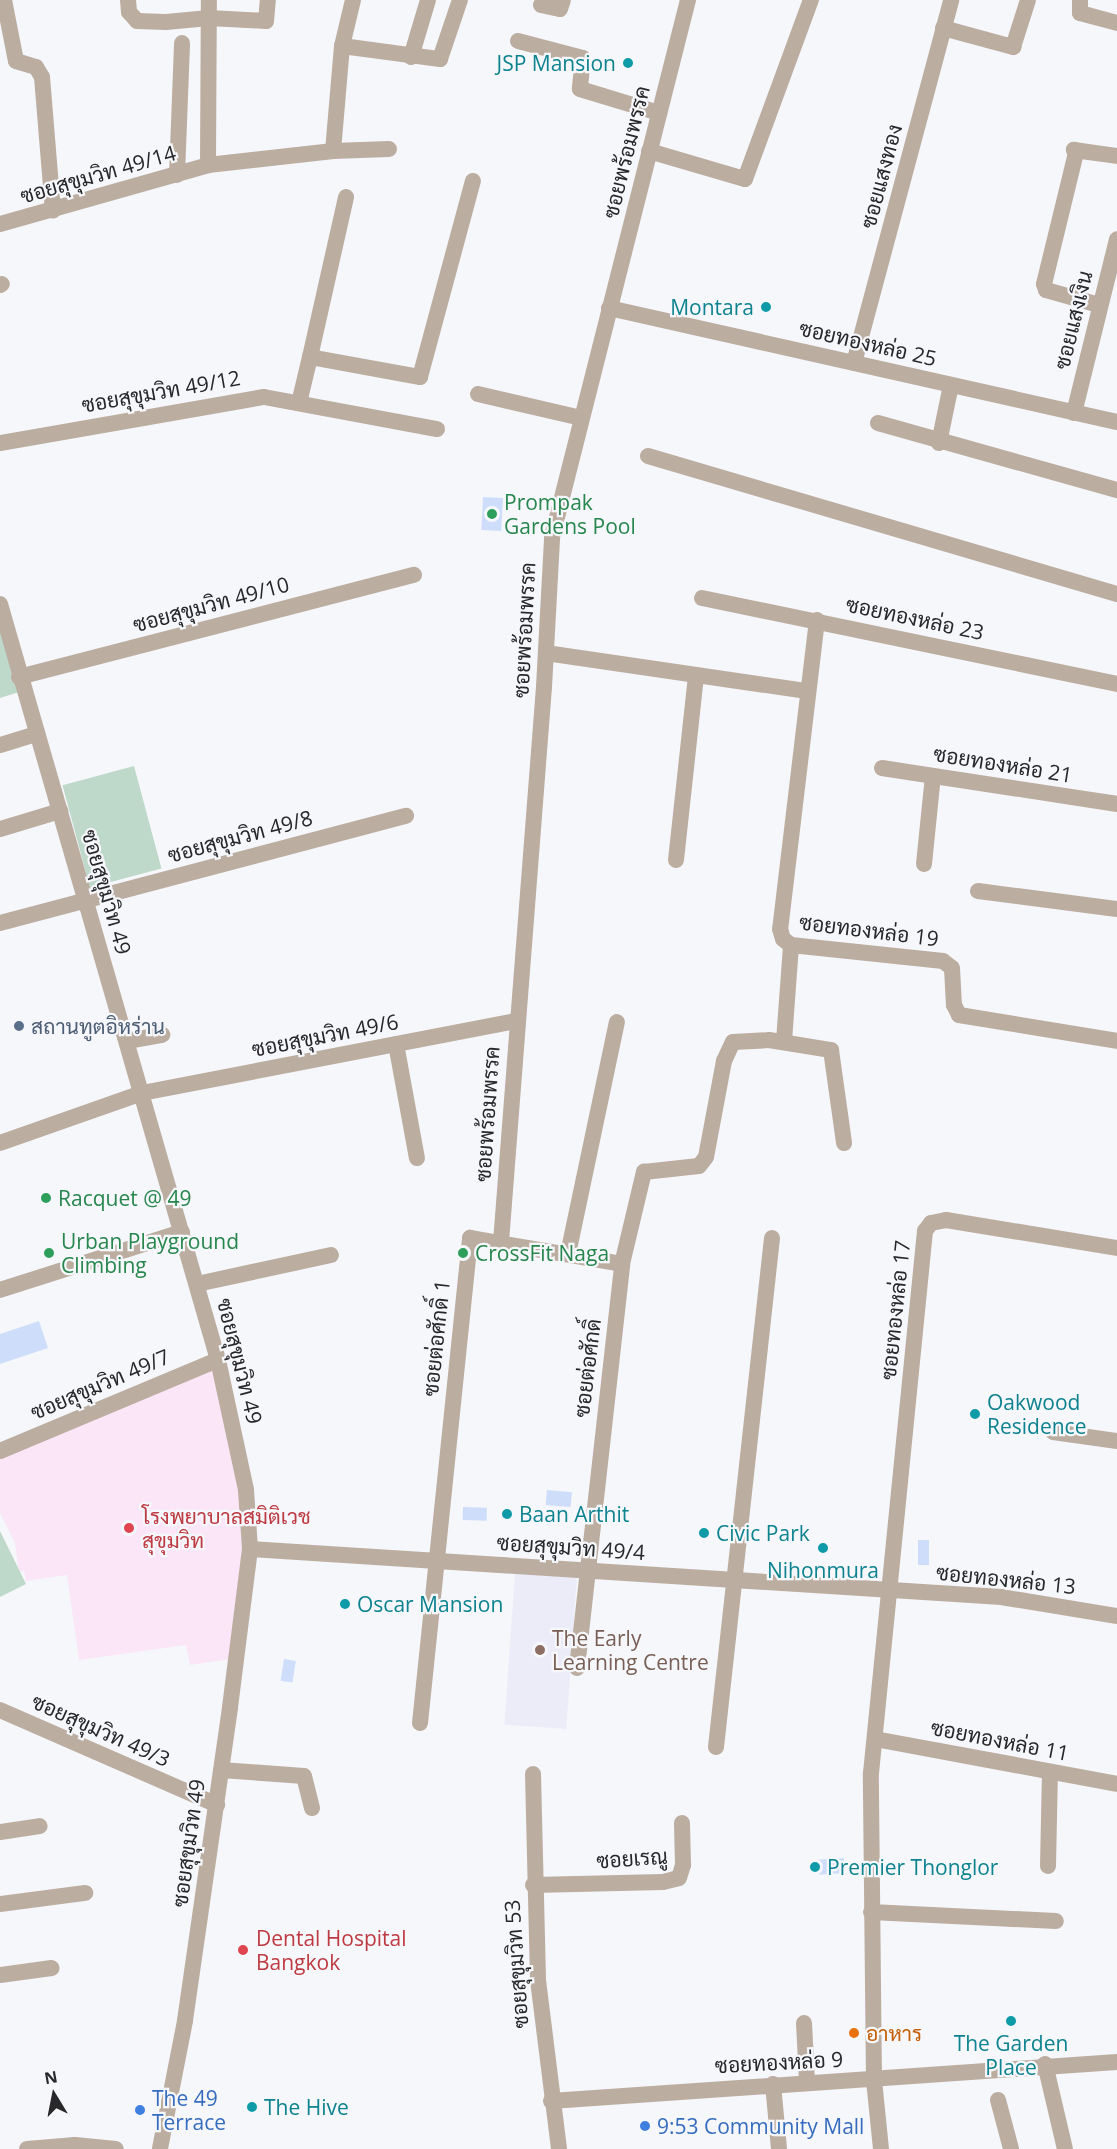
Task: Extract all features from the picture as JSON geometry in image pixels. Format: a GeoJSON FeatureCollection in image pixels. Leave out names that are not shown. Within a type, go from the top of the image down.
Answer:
{"type":"FeatureCollection","features":[{"type":"Feature","properties":{"kind":"street"},"geometry":{"type":"LineString","coordinates":[[4,0],[16,61],[36,67],[42,77],[53,211]]}},
{"type":"Feature","properties":{"kind":"street"},"geometry":{"type":"LineString","coordinates":[[128,0],[129,12],[137,21],[209,18],[266,21],[268,0]]}},
{"type":"Feature","properties":{"kind":"street"},"geometry":{"type":"LineString","coordinates":[[208,165],[209,0]]}},
{"type":"Feature","properties":{"kind":"street"},"geometry":{"type":"LineString","coordinates":[[333,151],[342,46],[352,0]]}},
{"type":"Feature","properties":{"kind":"street"},"geometry":{"type":"LineString","coordinates":[[411,57],[428,0]]}},
{"type":"Feature","properties":{"kind":"street"},"geometry":{"type":"LineString","coordinates":[[342,46],[440,60],[460,0]]}},
{"type":"Feature","properties":{"kind":"street"},"geometry":{"type":"LineString","coordinates":[[541,5],[560,9],[563,0]]}},
{"type":"Feature","properties":{"kind":"street","name":"ซอยพร้อมพรรค"},"geometry":{"type":"LineString","coordinates":[[501,1242],[516,1021],[546,653],[552,537],[688,0]]}},
{"type":"Feature","properties":{"kind":"street"},"geometry":{"type":"LineString","coordinates":[[649,151],[745,180],[811,0]]}},
{"type":"Feature","properties":{"kind":"street","name":"ซอยแสงทอง"},"geometry":{"type":"LineString","coordinates":[[854,363],[951,0]]}},
{"type":"Feature","properties":{"kind":"street"},"geometry":{"type":"LineString","coordinates":[[943,28],[1013,47],[1028,0]]}},
{"type":"Feature","properties":{"kind":"street"},"geometry":{"type":"LineString","coordinates":[[1080,0],[1080,13],[1117,23]]}},
{"type":"Feature","properties":{"kind":"street"},"geometry":{"type":"LineString","coordinates":[[518,42],[583,58],[580,89],[659,113]]}},
{"type":"Feature","properties":{"kind":"street"},"geometry":{"type":"LineString","coordinates":[[177,175],[182,43]]}},
{"type":"Feature","properties":{"kind":"street","name":"ซอยสุขุมวิท 49/14"},"geometry":{"type":"LineString","coordinates":[[0,224],[53,211],[208,165],[333,151],[389,149]]}},
{"type":"Feature","properties":{"kind":"street"},"geometry":{"type":"LineString","coordinates":[[1099,305],[1046,290],[1044,284],[1076,153],[1074,150],[1117,156]]}},
{"type":"Feature","properties":{"kind":"street"},"geometry":{"type":"LineString","coordinates":[[310,357],[420,377],[473,181]]}},
{"type":"Feature","properties":{"kind":"street"},"geometry":{"type":"LineString","coordinates":[[299,403],[346,197]]}},
{"type":"Feature","properties":{"kind":"street","name":"ซอยแสงเงิน"},"geometry":{"type":"LineString","coordinates":[[1074,413],[1117,238]]}},
{"type":"Feature","properties":{"kind":"street","name":"ซอยทองหล่อ 25"},"geometry":{"type":"LineString","coordinates":[[609,308],[1117,422]]}},
{"type":"Feature","properties":{"kind":"street"},"geometry":{"type":"LineString","coordinates":[[939,443],[951,385]]}},
{"type":"Feature","properties":{"kind":"street"},"geometry":{"type":"LineString","coordinates":[[478,394],[581,418]]}},
{"type":"Feature","properties":{"kind":"street","name":"ซอยสุขุมวิท 49/12"},"geometry":{"type":"LineString","coordinates":[[0,443],[229,400],[264,397],[437,429]]}},
{"type":"Feature","properties":{"kind":"street"},"geometry":{"type":"LineString","coordinates":[[878,423],[939,443],[1117,490]]}},
{"type":"Feature","properties":{"kind":"street"},"geometry":{"type":"LineString","coordinates":[[648,456],[1117,594]]}},
{"type":"Feature","properties":{"kind":"street","name":"ซอยสุขุมวิท 49/10"},"geometry":{"type":"LineString","coordinates":[[20,677],[414,575]]}},
{"type":"Feature","properties":{"kind":"street","name":"ซอยทองหล่อ 23"},"geometry":{"type":"LineString","coordinates":[[702,598],[1117,684]]}},
{"type":"Feature","properties":{"kind":"street","name":"ซอยสุขุมวิท 49"},"geometry":{"type":"LineString","coordinates":[[0,604],[218,1360],[246,1490],[250,1549],[217,1805],[183,2032],[160,2149]]}},
{"type":"Feature","properties":{"kind":"street","name":"ซอยทองหล่อ 19"},"geometry":{"type":"LineString","coordinates":[[816,620],[780,930],[783,939],[790,945],[943,961],[952,968],[954,1005],[959,1015],[1117,1041]]}},
{"type":"Feature","properties":{"kind":"street"},"geometry":{"type":"LineString","coordinates":[[546,653],[807,691]]}},
{"type":"Feature","properties":{"kind":"street"},"geometry":{"type":"LineString","coordinates":[[676,860],[696,675]]}},
{"type":"Feature","properties":{"kind":"street"},"geometry":{"type":"LineString","coordinates":[[0,745],[37,735]]}},
{"type":"Feature","properties":{"kind":"street","name":"ซอยทองหล่อ 21"},"geometry":{"type":"LineString","coordinates":[[882,768],[1117,804]]}},
{"type":"Feature","properties":{"kind":"street"},"geometry":{"type":"LineString","coordinates":[[924,864],[933,776]]}},
{"type":"Feature","properties":{"kind":"street"},"geometry":{"type":"LineString","coordinates":[[0,829],[60,811]]}},
{"type":"Feature","properties":{"kind":"street","name":"ซอยสุขุมวิท 49/8"},"geometry":{"type":"LineString","coordinates":[[0,923],[406,816]]}},
{"type":"Feature","properties":{"kind":"street"},"geometry":{"type":"LineString","coordinates":[[978,891],[1117,909]]}},
{"type":"Feature","properties":{"kind":"street"},"geometry":{"type":"LineString","coordinates":[[790,945],[784,1041],[831,1050],[844,1143]]}},
{"type":"Feature","properties":{"kind":"street","name":"ซอยสุขุมวิท 49/6"},"geometry":{"type":"LineString","coordinates":[[0,1143],[142,1093],[516,1021]]}},
{"type":"Feature","properties":{"kind":"street"},"geometry":{"type":"LineString","coordinates":[[568,1254],[617,1022]]}},
{"type":"Feature","properties":{"kind":"street"},"geometry":{"type":"LineString","coordinates":[[127,1041],[162,1035]]}},
{"type":"Feature","properties":{"kind":"street","name":"ซอยต่อศักดิ์"},"geometry":{"type":"LineString","coordinates":[[577,1668],[621,1264],[644,1172],[699,1166],[706,1157],[724,1061],[733,1042],[784,1041]]}},
{"type":"Feature","properties":{"kind":"street"},"geometry":{"type":"LineString","coordinates":[[396,1044],[417,1158]]}},
{"type":"Feature","properties":{"kind":"street","name":"ซอยทองหล่อ 17"},"geometry":{"type":"LineString","coordinates":[[889,1590],[928,1226],[946,1220],[1117,1248]]}},
{"type":"Feature","properties":{"kind":"street"},"geometry":{"type":"LineString","coordinates":[[0,1290],[182,1232]]}},
{"type":"Feature","properties":{"kind":"street","name":"ซอยต่อศักดิ์ 1"},"geometry":{"type":"LineString","coordinates":[[436,1561],[469,1240],[472,1236],[621,1264]]}},
{"type":"Feature","properties":{"kind":"street"},"geometry":{"type":"LineString","coordinates":[[716,1747],[772,1238]]}},
{"type":"Feature","properties":{"kind":"street"},"geometry":{"type":"LineString","coordinates":[[196,1284],[331,1255]]}},
{"type":"Feature","properties":{"kind":"street","name":"ซอยสุขุมวิท 49/7"},"geometry":{"type":"LineString","coordinates":[[0,1451],[218,1360]]}},
{"type":"Feature","properties":{"kind":"street"},"geometry":{"type":"LineString","coordinates":[[1053,1432],[1117,1441]]}},
{"type":"Feature","properties":{"kind":"street","name":"ซอยสุขุมวิท 49/4"},"geometry":{"type":"LineString","coordinates":[[250,1549],[889,1590]]}},
{"type":"Feature","properties":{"kind":"street"},"geometry":{"type":"LineString","coordinates":[[420,1723],[436,1561]]}},
{"type":"Feature","properties":{"kind":"street"},"geometry":{"type":"LineString","coordinates":[[881,2149],[874,2080],[871,1773],[889,1590]]}},
{"type":"Feature","properties":{"kind":"street","name":"ซอยทองหล่อ 13"},"geometry":{"type":"LineString","coordinates":[[889,1590],[1012,1599],[1117,1616]]}},
{"type":"Feature","properties":{"kind":"street","name":"ซอยสุขุมวิท 49/3"},"geometry":{"type":"LineString","coordinates":[[0,1710],[217,1805]]}},
{"type":"Feature","properties":{"kind":"street","name":"ซอยทองหล่อ 11"},"geometry":{"type":"LineString","coordinates":[[875,1739],[1117,1784]]}},
{"type":"Feature","properties":{"kind":"street"},"geometry":{"type":"LineString","coordinates":[[221,1770],[304,1776],[312,1808]]}},
{"type":"Feature","properties":{"kind":"street"},"geometry":{"type":"LineString","coordinates":[[1048,1866],[1050,1772]]}},
{"type":"Feature","properties":{"kind":"street","name":"ซอยสุขุมวิท 53"},"geometry":{"type":"LineString","coordinates":[[533,1774],[533,1885],[538,1980],[551,2101],[559,2149]]}},
{"type":"Feature","properties":{"kind":"street","name":"ซอยเรณู"},"geometry":{"type":"LineString","coordinates":[[533,1885],[663,1882],[679,1878],[683,1865],[682,1823]]}},
{"type":"Feature","properties":{"kind":"street"},"geometry":{"type":"LineString","coordinates":[[0,1832],[40,1826]]}},
{"type":"Feature","properties":{"kind":"street"},"geometry":{"type":"LineString","coordinates":[[0,1905],[85,1893]]}},
{"type":"Feature","properties":{"kind":"street"},"geometry":{"type":"LineString","coordinates":[[871,1912],[1056,1921]]}},
{"type":"Feature","properties":{"kind":"street"},"geometry":{"type":"LineString","coordinates":[[0,1975],[52,1968]]}},
{"type":"Feature","properties":{"kind":"street"},"geometry":{"type":"LineString","coordinates":[[804,2023],[807,2082]]}},
{"type":"Feature","properties":{"kind":"street","name":"ซอยทองหล่อ 9"},"geometry":{"type":"LineString","coordinates":[[551,2101],[773,2084],[874,2080],[1046,2064],[1117,2061]]}},
{"type":"Feature","properties":{"kind":"street"},"geometry":{"type":"LineString","coordinates":[[1046,2064],[1065,2149]]}},
{"type":"Feature","properties":{"kind":"street"},"geometry":{"type":"LineString","coordinates":[[773,2084],[779,2149]]}},
{"type":"Feature","properties":{"kind":"street"},"geometry":{"type":"LineString","coordinates":[[999,2100],[1011,2149]]}},
{"type":"Feature","properties":{"kind":"street"},"geometry":{"type":"LineString","coordinates":[[27,2149],[75,2145],[116,2149]]}},
{"type":"Feature","properties":{"kind":"shaded area","name":"โรงพยาบาลสมิติเวช สุขุมวิท"},"geometry":{"type":"Polygon","coordinates":[[[219,1366],[246,1487],[237,1658],[190,1665],[186,1645],[79,1660],[67,1575],[26,1581],[24,1571],[19,1572],[15,1543],[0,1513],[0,1455],[219,1366]]]}},
{"type":"Feature","properties":{"kind":"shaded area","name":"The Early Learning Centre"},"geometry":{"type":"Polygon","coordinates":[[[515,1573],[577,1577],[566,1729],[504,1725],[515,1573]]]}},
{"type":"Feature","properties":{"kind":"green space"},"geometry":{"type":"Polygon","coordinates":[[[0,625],[19,692],[0,698],[0,625]]]}},
{"type":"Feature","properties":{"kind":"green space"},"geometry":{"type":"Polygon","coordinates":[[[134,766],[161,868],[90,888],[63,785],[134,766]]]}},
{"type":"Feature","properties":{"kind":"green space"},"geometry":{"type":"Polygon","coordinates":[[[0,1531],[26,1584],[0,1597],[0,1531]]]}},
{"type":"Feature","properties":{"kind":"water","name":"Prompak Gardens Pool"},"geometry":{"type":"Polygon","coordinates":[[[483,497],[503,498],[501,531],[481,530],[483,497]]]}},
{"type":"Feature","properties":{"kind":"water"},"geometry":{"type":"Polygon","coordinates":[[[39,1321],[48,1348],[0,1364],[0,1334],[39,1321]]]}},
{"type":"Feature","properties":{"kind":"water"},"geometry":{"type":"Polygon","coordinates":[[[547,1490],[572,1492],[571,1507],[546,1505],[547,1490]]]}},
{"type":"Feature","properties":{"kind":"water"},"geometry":{"type":"Polygon","coordinates":[[[463,1507],[487,1508],[487,1521],[463,1520],[463,1507]]]}},
{"type":"Feature","properties":{"kind":"water"},"geometry":{"type":"Polygon","coordinates":[[[918,1540],[929,1540],[929,1565],[918,1565],[918,1540]]]}},
{"type":"Feature","properties":{"kind":"water"},"geometry":{"type":"Polygon","coordinates":[[[284,1659],[296,1661],[292,1683],[281,1681],[284,1659]]]}},
{"type":"Feature","properties":{"kind":"water"},"geometry":{"type":"Polygon","coordinates":[[[844,1858],[845,1873],[819,1875],[818,1860],[844,1858]]]}},
{"type":"Feature","properties":{"kind":"place","name":"JSP Mansion"},"geometry":{"type":"Point","coordinates":[628,63]}},
{"type":"Feature","properties":{"kind":"place","name":"Montara"},"geometry":{"type":"Point","coordinates":[766,307]}},
{"type":"Feature","properties":{"kind":"place","name":"Prompak Gardens Pool"},"geometry":{"type":"Point","coordinates":[492,514]}},
{"type":"Feature","properties":{"kind":"place","name":"สถานทูตอิหร่าน"},"geometry":{"type":"Point","coordinates":[19,1026]}},
{"type":"Feature","properties":{"kind":"place","name":"Racquet @ 49"},"geometry":{"type":"Point","coordinates":[46,1198]}},
{"type":"Feature","properties":{"kind":"place","name":"Urban Playground Climbing"},"geometry":{"type":"Point","coordinates":[49,1253]}},
{"type":"Feature","properties":{"kind":"place","name":"CrossFit Naga"},"geometry":{"type":"Point","coordinates":[463,1253]}},
{"type":"Feature","properties":{"kind":"place","name":"Oakwood Residence"},"geometry":{"type":"Point","coordinates":[975,1414]}},
{"type":"Feature","properties":{"kind":"place","name":"Baan Arthit"},"geometry":{"type":"Point","coordinates":[507,1514]}},
{"type":"Feature","properties":{"kind":"place","name":"โรงพยาบาลสมิติเวช สุขุมวิท"},"geometry":{"type":"Point","coordinates":[129,1528]}},
{"type":"Feature","properties":{"kind":"place","name":"Civic Park"},"geometry":{"type":"Point","coordinates":[704,1533]}},
{"type":"Feature","properties":{"kind":"place","name":"Nihonmura"},"geometry":{"type":"Point","coordinates":[823,1548]}},
{"type":"Feature","properties":{"kind":"place","name":"Oscar Mansion"},"geometry":{"type":"Point","coordinates":[345,1604]}},
{"type":"Feature","properties":{"kind":"place","name":"The Early Learning Centre"},"geometry":{"type":"Point","coordinates":[540,1650]}},
{"type":"Feature","properties":{"kind":"place","name":"Premier Thonglor"},"geometry":{"type":"Point","coordinates":[815,1867]}},
{"type":"Feature","properties":{"kind":"place","name":"Dental Hospital Bangkok"},"geometry":{"type":"Point","coordinates":[243,1950]}},
{"type":"Feature","properties":{"kind":"place","name":"The Garden Place"},"geometry":{"type":"Point","coordinates":[1011,2021]}},
{"type":"Feature","properties":{"kind":"place","name":"อาหาร"},"geometry":{"type":"Point","coordinates":[854,2033]}},
{"type":"Feature","properties":{"kind":"place","name":"The Hive"},"geometry":{"type":"Point","coordinates":[252,2107]}},
{"type":"Feature","properties":{"kind":"place","name":"The 49 Terrace"},"geometry":{"type":"Point","coordinates":[140,2110]}},
{"type":"Feature","properties":{"kind":"place","name":"9:53 Community Mall"},"geometry":{"type":"Point","coordinates":[645,2126]}}]}
